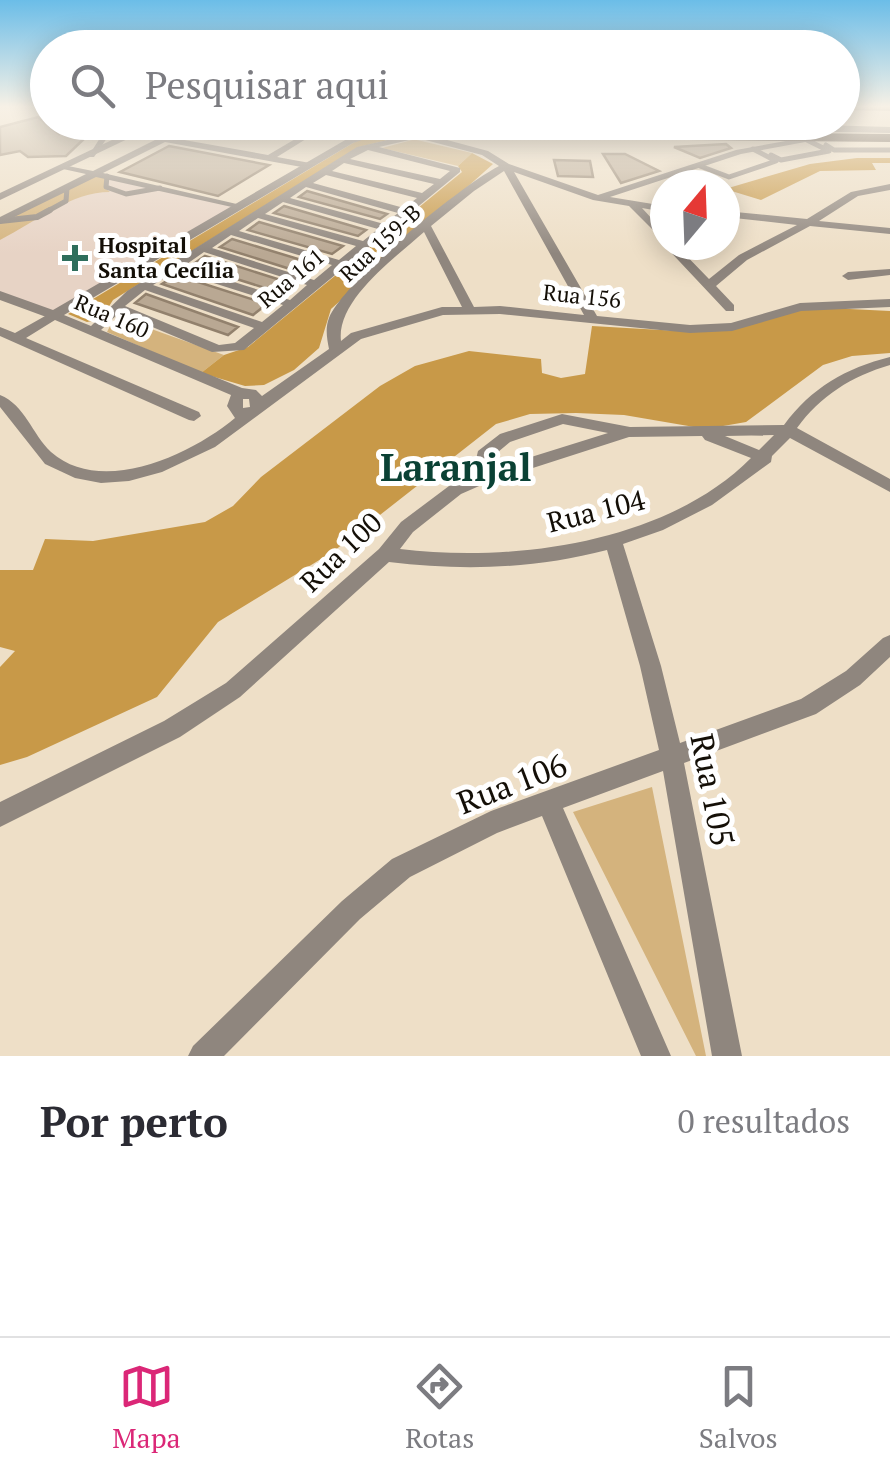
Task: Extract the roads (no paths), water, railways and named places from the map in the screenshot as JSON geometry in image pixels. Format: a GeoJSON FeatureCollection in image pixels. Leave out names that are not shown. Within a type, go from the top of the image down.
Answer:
{"type":"FeatureCollection","features":[{"type":"Feature","properties":{"kind":"street"},"geometry":{"type":"LineString","coordinates":[[0,197],[89,156]]}},
{"type":"Feature","properties":{"kind":"street"},"geometry":{"type":"LineString","coordinates":[[0,221],[131,156]]}},
{"type":"Feature","properties":{"kind":"street"},"geometry":{"type":"LineString","coordinates":[[260,156],[307,166]]}},
{"type":"Feature","properties":{"kind":"street"},"geometry":{"type":"LineString","coordinates":[[16,338],[324,156]]}},
{"type":"Feature","properties":{"kind":"street"},"geometry":{"type":"LineString","coordinates":[[97,329],[116,307],[144,286],[350,156]]}},
{"type":"Feature","properties":{"kind":"street","name":"Rua 161"},"geometry":{"type":"LineString","coordinates":[[116,307],[223,350],[239,347],[457,168],[407,156]]}},
{"type":"Feature","properties":{"kind":"street"},"geometry":{"type":"LineString","coordinates":[[489,156],[597,198],[650,208]]}},
{"type":"Feature","properties":{"kind":"street"},"geometry":{"type":"LineString","coordinates":[[597,198],[730,156]]}},
{"type":"Feature","properties":{"kind":"street"},"geometry":{"type":"LineString","coordinates":[[343,160],[444,182]]}},
{"type":"Feature","properties":{"kind":"street"},"geometry":{"type":"LineString","coordinates":[[506,166],[594,320]]}},
{"type":"Feature","properties":{"kind":"street","name":"Rua 159-B"},"geometry":{"type":"LineString","coordinates":[[336,350],[332,332],[342,306],[476,182],[506,166]]}},
{"type":"Feature","properties":{"kind":"street"},"geometry":{"type":"LineString","coordinates":[[68,167],[237,207]]}},
{"type":"Feature","properties":{"kind":"street"},"geometry":{"type":"LineString","coordinates":[[324,172],[426,196]]}},
{"type":"Feature","properties":{"kind":"street"},"geometry":{"type":"LineString","coordinates":[[516,187],[540,178]]}},
{"type":"Feature","properties":{"kind":"street"},"geometry":{"type":"LineString","coordinates":[[306,184],[407,212]]}},
{"type":"Feature","properties":{"kind":"street"},"geometry":{"type":"LineString","coordinates":[[709,286],[736,258],[811,222],[850,193],[890,187]]}},
{"type":"Feature","properties":{"kind":"street"},"geometry":{"type":"LineString","coordinates":[[282,199],[386,228]]}},
{"type":"Feature","properties":{"kind":"street"},"geometry":{"type":"LineString","coordinates":[[634,206],[650,224]]}},
{"type":"Feature","properties":{"kind":"street"},"geometry":{"type":"LineString","coordinates":[[259,214],[364,246]]}},
{"type":"Feature","properties":{"kind":"street"},"geometry":{"type":"LineString","coordinates":[[740,215],[890,230]]}},
{"type":"Feature","properties":{"kind":"street"},"geometry":{"type":"LineString","coordinates":[[427,227],[469,310]]}},
{"type":"Feature","properties":{"kind":"street"},"geometry":{"type":"LineString","coordinates":[[232,232],[340,264]]}},
{"type":"Feature","properties":{"kind":"street"},"geometry":{"type":"LineString","coordinates":[[205,249],[315,284]]}},
{"type":"Feature","properties":{"kind":"street"},"geometry":{"type":"LineString","coordinates":[[684,260],[730,308]]}},
{"type":"Feature","properties":{"kind":"street"},"geometry":{"type":"LineString","coordinates":[[176,267],[291,304]]}},
{"type":"Feature","properties":{"kind":"street"},"geometry":{"type":"LineString","coordinates":[[848,276],[890,272]]}},
{"type":"Feature","properties":{"kind":"street"},"geometry":{"type":"LineString","coordinates":[[144,286],[263,327]]}},
{"type":"Feature","properties":{"kind":"street","name":"Rua 160"},"geometry":{"type":"LineString","coordinates":[[0,295],[97,329],[246,403]]}},
{"type":"Feature","properties":{"kind":"street","name":"Rua 156"},"geometry":{"type":"LineString","coordinates":[[0,400],[50,459],[78,471],[111,475],[147,470],[208,446],[228,435],[246,403],[286,388],[356,336],[418,316],[469,310],[690,329],[732,326],[800,307],[890,303]]}},
{"type":"Feature","properties":{"kind":"street"},"geometry":{"type":"LineString","coordinates":[[97,329],[131,316]]}},
{"type":"Feature","properties":{"kind":"street","name":"Rua 159-B"},"geometry":{"type":"LineString","coordinates":[[335,319],[356,336]]}},
{"type":"Feature","properties":{"kind":"street"},"geometry":{"type":"LineString","coordinates":[[0,332],[194,416]]}},
{"type":"Feature","properties":{"kind":"street"},"geometry":{"type":"LineString","coordinates":[[890,361],[869,366],[815,396],[788,430],[890,486]]}},
{"type":"Feature","properties":{"kind":"street","name":"Rua 100"},"geometry":{"type":"LineString","coordinates":[[0,814],[172,729],[233,690],[385,554],[407,527],[436,504],[480,479],[484,455],[505,438],[534,426],[582,420],[630,432],[788,430]]}},
{"type":"Feature","properties":{"kind":"street","name":"Rua 104"},"geometry":{"type":"LineString","coordinates":[[385,554],[454,563],[528,556],[614,540],[703,504],[765,458],[788,430]]}},
{"type":"Feature","properties":{"kind":"street"},"geometry":{"type":"LineString","coordinates":[[480,479],[630,432]]}},
{"type":"Feature","properties":{"kind":"street"},"geometry":{"type":"LineString","coordinates":[[704,434],[765,458]]}},
{"type":"Feature","properties":{"kind":"street","name":"Rua 105"},"geometry":{"type":"LineString","coordinates":[[614,540],[633,596],[671,760],[727,1056]]}},
{"type":"Feature","properties":{"kind":"street","name":"Rua 106"},"geometry":{"type":"LineString","coordinates":[[203,1056],[351,910],[401,868],[491,823],[808,707],[853,678],[890,644]]}},
{"type":"Feature","properties":{"kind":"street"},"geometry":{"type":"LineString","coordinates":[[549,803],[656,1056]]}},
{"type":"Feature","properties":{"kind":"lane"},"geometry":{"type":"LineString","coordinates":[[700,166],[729,177],[776,160],[768,156]]}},
{"type":"Feature","properties":{"kind":"lane"},"geometry":{"type":"LineString","coordinates":[[772,156],[781,160],[799,156]]}},
{"type":"Feature","properties":{"kind":"place","name":"Hospital Santa Cecília"},"geometry":{"type":"Point","coordinates":[75,258]}},
{"type":"Feature","properties":{"kind":"district","name":"Laranjal"},"geometry":{"type":"Point","coordinates":[456,468]}}]}
